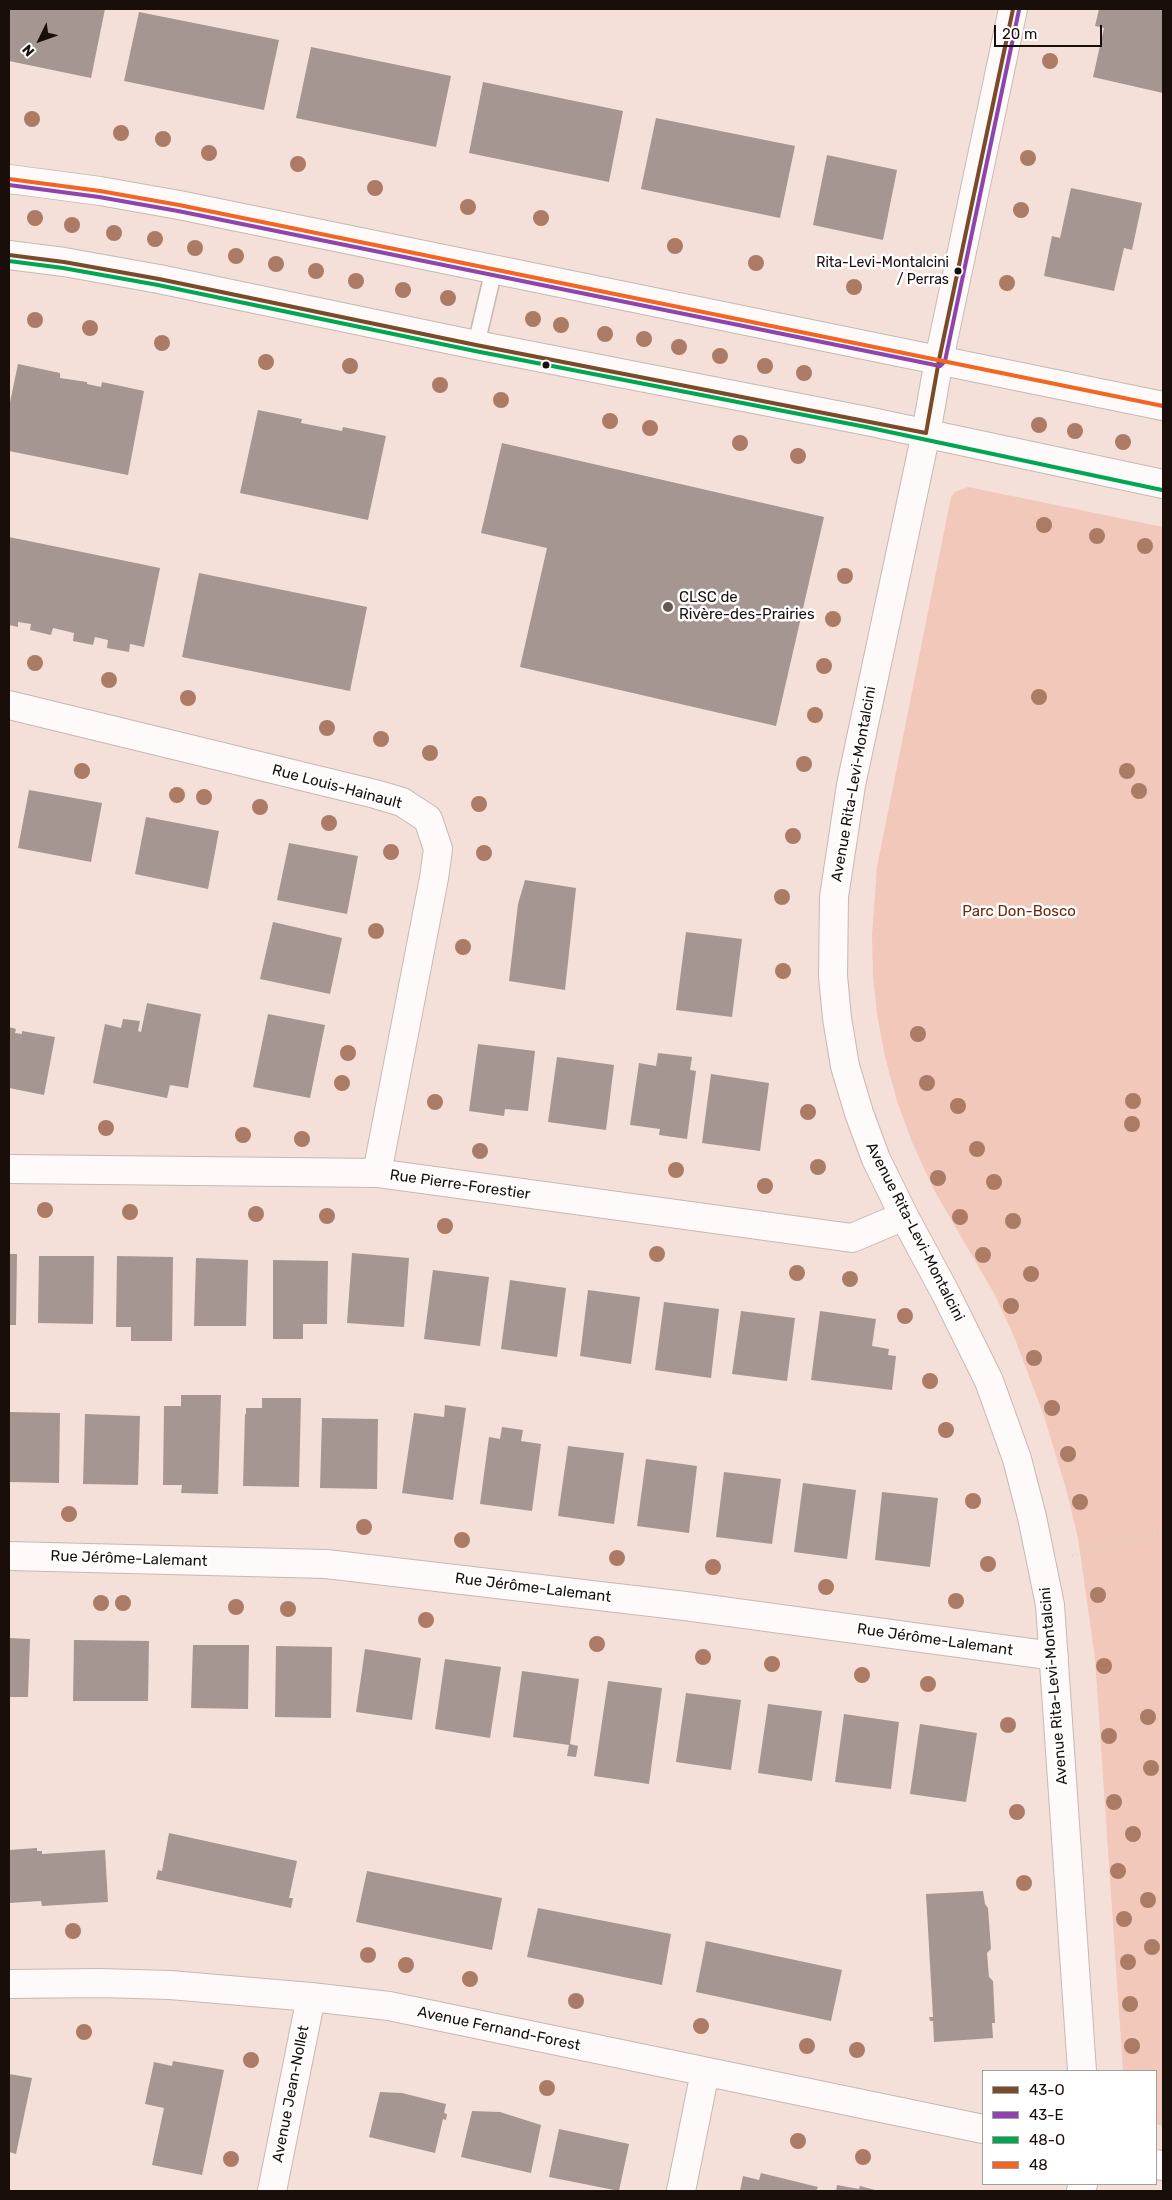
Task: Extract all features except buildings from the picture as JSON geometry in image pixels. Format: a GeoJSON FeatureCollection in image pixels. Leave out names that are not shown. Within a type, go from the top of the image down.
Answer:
{"type":"FeatureCollection","features":[{"type":"Feature","properties":{"kind":"street","name":"Avenue Rita-Levi-Montalcini"},"geometry":{"type":"LineString","coordinates":[[1013,9],[939,360],[926,433],[850,785],[835,888],[832,936],[836,1010],[845,1066],[858,1113],[876,1159],[989,1381],[1018,1459],[1042,1563],[1050,1605],[1082,2070]]}},
{"type":"Feature","properties":{"kind":"street"},"geometry":{"type":"LineString","coordinates":[[9,179],[100,191],[179,205],[1163,406]]}},
{"type":"Feature","properties":{"kind":"street"},"geometry":{"type":"LineString","coordinates":[[9,255],[64,262],[160,279],[476,345],[926,433],[1163,484]]}},
{"type":"Feature","properties":{"kind":"street","name":"Rue Louis-Hainault"},"geometry":{"type":"LineString","coordinates":[[9,705],[375,794],[402,802],[428,819],[438,849],[434,878],[377,1173]]}},
{"type":"Feature","properties":{"kind":"street","name":"Rue Pierre-Forestier"},"geometry":{"type":"LineString","coordinates":[[9,1169],[377,1173],[852,1238],[904,1216]]}},
{"type":"Feature","properties":{"kind":"street","name":"Rue Jérôme-Lalemant"},"geometry":{"type":"LineString","coordinates":[[9,1556],[326,1564],[685,1606],[1054,1656]]}},
{"type":"Feature","properties":{"kind":"street","name":"Avenue Fernand-Forest"},"geometry":{"type":"LineString","coordinates":[[9,1984],[100,1983],[170,1985],[311,1997],[389,2006],[982,2129]]}},
{"type":"Feature","properties":{"kind":"street","name":"Avenue Jean-Nollet"},"geometry":{"type":"LineString","coordinates":[[272,2191],[311,1997]]}},
{"type":"Feature","properties":{"kind":"street"},"geometry":{"type":"LineString","coordinates":[[681,2191],[706,2072]]}},
{"type":"Feature","properties":{"kind":"lane"},"geometry":{"type":"LineString","coordinates":[[476,345],[494,270]]}},
{"type":"Feature","properties":{"kind":"path"},"geometry":{"type":"LineString","coordinates":[[1042,1563],[1163,1532]]}},
{"type":"Feature","properties":{"kind":"green space","name":"Parc Don-Bosco"},"geometry":{"type":"Polygon","coordinates":[[[968,487],[1163,527],[1163,2126],[1157,2124],[1157,2070],[1123,2070],[1095,1658],[1078,1538],[1066,1489],[1044,1416],[1015,1339],[995,1295],[934,1190],[912,1142],[897,1101],[885,1057],[877,1014],[873,976],[872,935],[877,867],[951,497],[955,492],[968,487]]]}},
{"type":"Feature","properties":{"kind":"transit line","name":"43-O"},"geometry":{"type":"LineString","coordinates":[[9,255],[64,262],[159,279],[476,345],[926,433],[939,360],[1013,9]]}},
{"type":"Feature","properties":{"kind":"transit line","name":"43-E"},"geometry":{"type":"LineString","coordinates":[[9,185],[99,197],[178,211],[940,366],[945,361],[1019,10]]}},
{"type":"Feature","properties":{"kind":"transit line","name":"48"},"geometry":{"type":"LineString","coordinates":[[9,179],[100,191],[179,205],[1163,406]]}},
{"type":"Feature","properties":{"kind":"transit line","name":"48-O"},"geometry":{"type":"LineString","coordinates":[[9,261],[63,268],[158,285],[475,351],[866,427],[1162,490]]}},
{"type":"Feature","properties":{"kind":"place","name":"Rita-Levi-Montalcini / Perras"},"geometry":{"type":"Point","coordinates":[958,271]}},
{"type":"Feature","properties":{"kind":"place","name":"CLSC de Rivère-des-Prairies"},"geometry":{"type":"Point","coordinates":[668,607]}}]}
